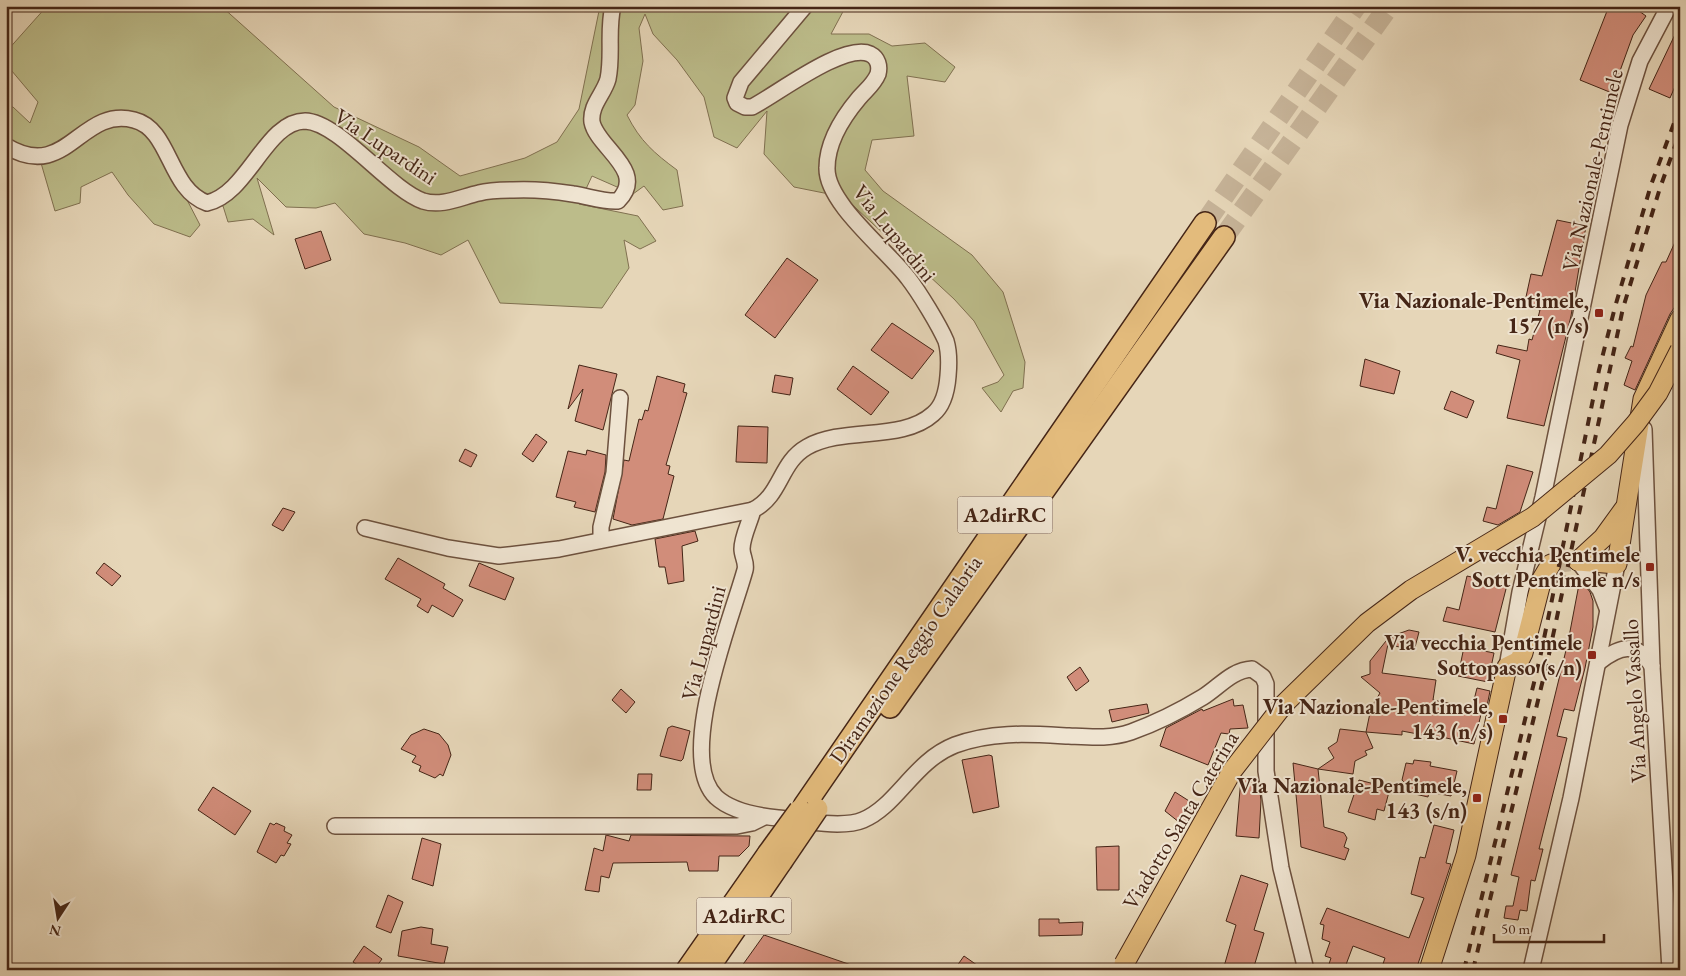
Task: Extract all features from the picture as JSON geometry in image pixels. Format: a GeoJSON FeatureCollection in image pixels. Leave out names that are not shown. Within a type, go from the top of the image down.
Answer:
{"type":"FeatureCollection","features":[{"type":"Feature","properties":{"kind":"highway","name":"Diramazione Reggio Calabria"},"geometry":{"type":"LineString","coordinates":[[707,970],[775,858],[1205,224]]}},
{"type":"Feature","properties":{"kind":"highway","name":"Diramazione Reggio Calabria"},"geometry":{"type":"LineString","coordinates":[[810,808],[1224,237]]}},
{"type":"Feature","properties":{"kind":"highway","name":"Diramazione Reggio Calabria"},"geometry":{"type":"LineString","coordinates":[[687,970],[706,940],[775,858]]}},
{"type":"Feature","properties":{"kind":"highway"},"geometry":{"type":"LineString","coordinates":[[680,970],[706,940]]}},
{"type":"Feature","properties":{"kind":"main road"},"geometry":{"type":"LineString","coordinates":[[1578,561],[1618,555],[1643,399],[1680,319]]}},
{"type":"Feature","properties":{"kind":"main road","name":"Viadotto Santa Caterina"},"geometry":{"type":"LineString","coordinates":[[1123,967],[1232,770],[1284,704],[1367,623],[1412,590],[1533,517],[1608,454],[1636,424],[1658,393],[1680,350]]}},
{"type":"Feature","properties":{"kind":"main road"},"geometry":{"type":"LineString","coordinates":[[1578,561],[1593,548],[1627,504]]}},
{"type":"Feature","properties":{"kind":"main road"},"geometry":{"type":"LineString","coordinates":[[1429,970],[1466,855],[1507,667],[1519,661],[1523,653],[1542,578],[1551,564]]}},
{"type":"Feature","properties":{"kind":"street","name":"Via Lupardini"},"geometry":{"type":"LineString","coordinates":[[6,146],[24,155],[43,156],[62,148],[107,120],[119,118],[135,120],[152,130],[182,184],[190,194],[207,203],[215,201],[231,191],[273,139],[286,128],[295,122],[306,121],[330,130],[403,188],[422,200],[443,202],[481,192],[515,190],[574,194],[598,200],[618,201],[623,195],[627,176],[623,167],[596,131],[592,122],[592,111],[607,82],[610,67],[613,6]]}},
{"type":"Feature","properties":{"kind":"street","name":"Via Lupardini"},"geometry":{"type":"LineString","coordinates":[[805,6],[741,82],[735,98],[737,103],[745,107],[752,107],[795,78],[830,62],[862,53],[870,54],[876,59],[879,65],[875,78],[848,111],[838,129],[826,168],[829,182],[852,218],[909,278],[934,321],[946,342],[949,365],[947,388],[942,402],[934,414],[919,423],[900,429],[858,433],[833,438],[807,447],[786,468],[765,504],[753,510],[742,548],[746,567],[709,693],[702,734],[705,776],[716,797],[731,806],[764,817],[833,823],[861,821],[883,806],[925,762],[954,745],[996,735],[1115,736],[1162,719],[1203,697],[1237,672],[1252,669],[1263,677],[1266,684],[1266,771],[1281,868],[1306,970]]}},
{"type":"Feature","properties":{"kind":"street","name":"Via Nazionale-Pentimele"},"geometry":{"type":"LineString","coordinates":[[1507,667],[1524,576],[1620,125],[1640,61],[1669,6]]}},
{"type":"Feature","properties":{"kind":"street"},"geometry":{"type":"LineString","coordinates":[[602,539],[601,527],[614,473],[620,398]]}},
{"type":"Feature","properties":{"kind":"street","name":"Via Angelo Vassallo"},"geometry":{"type":"LineString","coordinates":[[1643,399],[1652,666],[1670,970]]}},
{"type":"Feature","properties":{"kind":"street"},"geometry":{"type":"LineString","coordinates":[[365,528],[448,548],[499,556],[559,549],[753,510]]}},
{"type":"Feature","properties":{"kind":"street"},"geometry":{"type":"LineString","coordinates":[[1531,970],[1571,798],[1599,662],[1618,555],[1593,548]]}},
{"type":"Feature","properties":{"kind":"street"},"geometry":{"type":"LineString","coordinates":[[1578,561],[1600,590],[1608,609]]}},
{"type":"Feature","properties":{"kind":"street"},"geometry":{"type":"LineString","coordinates":[[1599,662],[1613,651],[1624,648],[1638,650],[1652,666]]}},
{"type":"Feature","properties":{"kind":"street"},"geometry":{"type":"LineString","coordinates":[[335,826],[737,826],[752,823],[764,817]]}},
{"type":"Feature","properties":{"kind":"green space"},"geometry":{"type":"Polygon","coordinates":[[[47,6],[221,6],[334,107],[419,147],[460,176],[525,158],[557,142],[579,109],[600,6],[846,6],[831,34],[869,34],[892,46],[925,43],[955,67],[945,82],[907,76],[914,136],[872,140],[865,170],[883,191],[972,255],[1003,292],[1025,362],[1023,388],[1013,391],[1001,412],[982,388],[998,382],[1004,375],[974,321],[954,299],[844,197],[794,187],[764,154],[767,111],[737,148],[714,137],[704,97],[677,60],[653,34],[645,14],[639,28],[643,61],[635,105],[627,115],[648,146],[677,170],[683,206],[663,210],[644,186],[633,194],[592,176],[579,204],[638,216],[656,241],[640,249],[624,240],[629,268],[602,308],[500,303],[468,240],[441,255],[405,243],[364,234],[335,203],[316,208],[286,207],[257,178],[274,235],[253,219],[228,222],[223,206],[185,196],[200,225],[190,237],[154,224],[128,195],[112,172],[81,187],[80,203],[55,211],[41,163],[6,154],[6,106],[13,107],[30,123],[38,102],[6,64],[6,52],[47,6]]]}},
{"type":"Feature","properties":{"kind":"building"},"geometry":{"type":"Polygon","coordinates":[[[1609,6],[1632,6],[1646,16],[1633,35],[1612,93],[1580,80],[1609,6]]]}},
{"type":"Feature","properties":{"kind":"building"},"geometry":{"type":"Polygon","coordinates":[[[1680,24],[1680,75],[1670,98],[1649,89],[1680,24]]]}},
{"type":"Feature","properties":{"kind":"building"},"geometry":{"type":"Polygon","coordinates":[[[1557,220],[1586,226],[1571,316],[1544,426],[1507,418],[1520,360],[1496,353],[1498,345],[1527,351],[1529,339],[1532,340],[1540,310],[1524,306],[1531,274],[1542,276],[1557,220]]]}},
{"type":"Feature","properties":{"kind":"building"},"geometry":{"type":"Polygon","coordinates":[[[321,231],[331,260],[305,269],[295,239],[321,231]]]}},
{"type":"Feature","properties":{"kind":"building"},"geometry":{"type":"Polygon","coordinates":[[[1680,231],[1680,299],[1670,314],[1635,390],[1624,385],[1632,361],[1625,358],[1631,346],[1633,347],[1646,295],[1662,262],[1666,262],[1680,231]]]}},
{"type":"Feature","properties":{"kind":"building"},"geometry":{"type":"Polygon","coordinates":[[[787,258],[818,280],[775,338],[745,315],[787,258]]]}},
{"type":"Feature","properties":{"kind":"building"},"geometry":{"type":"Polygon","coordinates":[[[892,323],[934,351],[912,379],[871,350],[892,323]]]}},
{"type":"Feature","properties":{"kind":"building"},"geometry":{"type":"Polygon","coordinates":[[[1365,359],[1400,371],[1394,394],[1360,386],[1365,359]]]}},
{"type":"Feature","properties":{"kind":"building"},"geometry":{"type":"Polygon","coordinates":[[[579,365],[617,374],[603,430],[575,421],[583,389],[568,409],[579,365]]]}},
{"type":"Feature","properties":{"kind":"building"},"geometry":{"type":"Polygon","coordinates":[[[853,366],[889,392],[871,415],[837,389],[853,366]]]}},
{"type":"Feature","properties":{"kind":"building"},"geometry":{"type":"Polygon","coordinates":[[[775,375],[793,378],[790,395],[772,392],[775,375]]]}},
{"type":"Feature","properties":{"kind":"building"},"geometry":{"type":"Polygon","coordinates":[[[657,376],[685,384],[683,392],[687,393],[666,465],[670,466],[668,474],[674,476],[663,519],[632,525],[613,519],[624,460],[629,461],[639,419],[642,420],[645,410],[648,411],[657,376]]]}},
{"type":"Feature","properties":{"kind":"building"},"geometry":{"type":"Polygon","coordinates":[[[1451,391],[1474,401],[1467,418],[1444,409],[1451,391]]]}},
{"type":"Feature","properties":{"kind":"building"},"geometry":{"type":"Polygon","coordinates":[[[738,426],[768,427],[767,463],[736,462],[738,426]]]}},
{"type":"Feature","properties":{"kind":"building"},"geometry":{"type":"Polygon","coordinates":[[[536,434],[547,442],[533,462],[522,454],[536,434]]]}},
{"type":"Feature","properties":{"kind":"building"},"geometry":{"type":"Polygon","coordinates":[[[465,449],[477,455],[471,467],[459,461],[465,449]]]}},
{"type":"Feature","properties":{"kind":"building"},"geometry":{"type":"Polygon","coordinates":[[[587,450],[606,455],[605,472],[595,512],[574,507],[576,502],[556,497],[568,451],[586,455],[587,450]]]}},
{"type":"Feature","properties":{"kind":"building"},"geometry":{"type":"Polygon","coordinates":[[[1507,465],[1533,472],[1520,512],[1498,525],[1483,521],[1487,507],[1496,509],[1507,465]]]}},
{"type":"Feature","properties":{"kind":"building"},"geometry":{"type":"Polygon","coordinates":[[[283,508],[295,512],[283,531],[272,525],[283,508]]]}},
{"type":"Feature","properties":{"kind":"building"},"geometry":{"type":"Polygon","coordinates":[[[695,531],[698,541],[682,546],[684,581],[668,584],[665,567],[659,567],[655,539],[695,531]]]}},
{"type":"Feature","properties":{"kind":"building"},"geometry":{"type":"Polygon","coordinates":[[[398,558],[445,584],[443,588],[463,600],[453,617],[432,605],[428,613],[417,606],[421,599],[385,579],[398,558]]]}},
{"type":"Feature","properties":{"kind":"building"},"geometry":{"type":"Polygon","coordinates":[[[104,563],[121,576],[112,586],[96,573],[104,563]]]}},
{"type":"Feature","properties":{"kind":"building"},"geometry":{"type":"Polygon","coordinates":[[[479,563],[514,578],[505,600],[469,586],[479,563]]]}},
{"type":"Feature","properties":{"kind":"building"},"geometry":{"type":"Polygon","coordinates":[[[1467,576],[1507,585],[1495,632],[1443,621],[1447,607],[1459,610],[1467,576]]]}},
{"type":"Feature","properties":{"kind":"building"},"geometry":{"type":"Polygon","coordinates":[[[1580,579],[1590,592],[1593,601],[1593,627],[1585,668],[1574,711],[1564,709],[1557,736],[1567,738],[1539,849],[1543,849],[1535,881],[1531,880],[1527,911],[1520,910],[1518,920],[1504,918],[1506,906],[1513,906],[1519,877],[1511,875],[1568,642],[1580,579]]]}},
{"type":"Feature","properties":{"kind":"building"},"geometry":{"type":"Polygon","coordinates":[[[1409,630],[1419,632],[1414,651],[1388,644],[1382,673],[1436,680],[1433,700],[1472,708],[1477,688],[1490,691],[1486,711],[1482,710],[1474,744],[1423,733],[1423,735],[1402,731],[1402,735],[1366,732],[1371,708],[1380,693],[1361,677],[1370,674],[1370,661],[1390,636],[1389,641],[1395,635],[1409,630]]]}},
{"type":"Feature","properties":{"kind":"building"},"geometry":{"type":"Polygon","coordinates":[[[1464,647],[1494,653],[1488,682],[1458,676],[1464,647]]]}},
{"type":"Feature","properties":{"kind":"building"},"geometry":{"type":"Polygon","coordinates":[[[1080,667],[1089,681],[1076,691],[1067,677],[1080,667]]]}},
{"type":"Feature","properties":{"kind":"building"},"geometry":{"type":"Polygon","coordinates":[[[621,689],[635,702],[626,713],[612,700],[621,689]]]}},
{"type":"Feature","properties":{"kind":"building"},"geometry":{"type":"Polygon","coordinates":[[[1233,699],[1234,706],[1243,705],[1248,728],[1230,729],[1229,734],[1221,733],[1208,765],[1160,746],[1166,728],[1202,709],[1203,711],[1233,699]]]}},
{"type":"Feature","properties":{"kind":"building"},"geometry":{"type":"Polygon","coordinates":[[[1147,704],[1149,713],[1112,722],[1109,710],[1147,704]]]}},
{"type":"Feature","properties":{"kind":"building"},"geometry":{"type":"Polygon","coordinates":[[[672,726],[690,731],[681,761],[660,756],[668,728],[672,726]]]}},
{"type":"Feature","properties":{"kind":"building"},"geometry":{"type":"Polygon","coordinates":[[[424,729],[439,734],[448,745],[451,755],[443,776],[440,774],[435,778],[419,771],[421,766],[412,762],[416,756],[401,749],[411,735],[424,729]]]}},
{"type":"Feature","properties":{"kind":"building"},"geometry":{"type":"Polygon","coordinates":[[[1340,729],[1366,732],[1373,748],[1365,751],[1367,755],[1355,761],[1353,774],[1318,769],[1334,758],[1328,748],[1337,742],[1340,729]]]}},
{"type":"Feature","properties":{"kind":"building"},"geometry":{"type":"Polygon","coordinates":[[[992,756],[999,807],[973,813],[962,760],[992,756]]]}},
{"type":"Feature","properties":{"kind":"building"},"geometry":{"type":"Polygon","coordinates":[[[1414,760],[1431,762],[1430,766],[1457,771],[1451,796],[1429,792],[1428,797],[1415,794],[1402,780],[1406,763],[1413,764],[1414,760]]]}},
{"type":"Feature","properties":{"kind":"building"},"geometry":{"type":"Polygon","coordinates":[[[1293,763],[1318,769],[1324,827],[1344,833],[1347,838],[1344,847],[1349,849],[1345,860],[1301,847],[1293,763]]]}},
{"type":"Feature","properties":{"kind":"building"},"geometry":{"type":"Polygon","coordinates":[[[638,774],[652,774],[651,790],[637,790],[638,774]]]}},
{"type":"Feature","properties":{"kind":"building"},"geometry":{"type":"Polygon","coordinates":[[[1241,778],[1258,779],[1261,800],[1259,838],[1236,836],[1241,778]]]}},
{"type":"Feature","properties":{"kind":"building"},"geometry":{"type":"Polygon","coordinates":[[[1359,780],[1390,788],[1384,811],[1377,809],[1375,820],[1348,812],[1359,780]]]}},
{"type":"Feature","properties":{"kind":"building"},"geometry":{"type":"Polygon","coordinates":[[[213,787],[251,811],[235,835],[198,810],[213,787]]]}},
{"type":"Feature","properties":{"kind":"building"},"geometry":{"type":"Polygon","coordinates":[[[1175,792],[1197,806],[1184,826],[1165,811],[1175,792]]]}},
{"type":"Feature","properties":{"kind":"building"},"geometry":{"type":"Polygon","coordinates":[[[270,823],[274,825],[276,823],[285,827],[284,831],[292,835],[287,843],[291,844],[284,856],[281,855],[276,863],[257,852],[270,823]]]}},
{"type":"Feature","properties":{"kind":"building"},"geometry":{"type":"Polygon","coordinates":[[[1434,825],[1454,830],[1446,863],[1451,864],[1416,970],[1389,970],[1382,967],[1385,958],[1353,946],[1344,970],[1328,967],[1331,958],[1325,956],[1330,942],[1322,939],[1324,925],[1320,924],[1327,908],[1409,938],[1424,898],[1411,894],[1420,857],[1425,858],[1434,825]]]}},
{"type":"Feature","properties":{"kind":"building"},"geometry":{"type":"Polygon","coordinates":[[[606,835],[629,841],[631,835],[750,836],[749,846],[739,856],[719,856],[718,871],[689,871],[687,862],[613,863],[609,878],[601,876],[599,892],[585,890],[594,848],[603,851],[606,835]]]}},
{"type":"Feature","properties":{"kind":"building"},"geometry":{"type":"Polygon","coordinates":[[[422,838],[441,844],[433,886],[412,879],[422,838]]]}},
{"type":"Feature","properties":{"kind":"building"},"geometry":{"type":"Polygon","coordinates":[[[1119,846],[1119,890],[1097,890],[1096,847],[1119,846]]]}},
{"type":"Feature","properties":{"kind":"building"},"geometry":{"type":"Polygon","coordinates":[[[1241,875],[1268,884],[1254,930],[1264,933],[1253,970],[1223,970],[1236,925],[1226,921],[1241,875]]]}},
{"type":"Feature","properties":{"kind":"building"},"geometry":{"type":"Polygon","coordinates":[[[388,895],[403,902],[391,933],[376,927],[388,895]]]}},
{"type":"Feature","properties":{"kind":"building"},"geometry":{"type":"Polygon","coordinates":[[[1039,919],[1059,919],[1059,923],[1083,922],[1082,935],[1039,936],[1039,919]]]}},
{"type":"Feature","properties":{"kind":"building"},"geometry":{"type":"Polygon","coordinates":[[[421,927],[433,929],[431,944],[448,947],[444,964],[398,956],[402,931],[421,927]]]}},
{"type":"Feature","properties":{"kind":"building"},"geometry":{"type":"Polygon","coordinates":[[[764,935],[860,968],[860,970],[786,970],[774,965],[771,970],[739,970],[764,935]]]}},
{"type":"Feature","properties":{"kind":"building"},"geometry":{"type":"Polygon","coordinates":[[[364,946],[382,959],[374,970],[365,970],[353,962],[364,946]]]}},
{"type":"Feature","properties":{"kind":"building"},"geometry":{"type":"Polygon","coordinates":[[[964,956],[984,970],[954,970],[964,956]]]}},
{"type":"Feature","properties":{"kind":"tunnel"},"geometry":{"type":"LineString","coordinates":[[1205,223],[1356,6]]}},
{"type":"Feature","properties":{"kind":"tunnel"},"geometry":{"type":"LineString","coordinates":[[1224,237],[1389,6]]}},
{"type":"Feature","properties":{"kind":"tunnel"},"geometry":{"type":"LineString","coordinates":[[1551,564],[1578,561]]}},
{"type":"Feature","properties":{"kind":"railway"},"geometry":{"type":"LineString","coordinates":[[1464,970],[1540,658],[1599,370],[1615,307],[1651,185],[1680,107]]}},
{"type":"Feature","properties":{"kind":"railway"},"geometry":{"type":"LineString","coordinates":[[1473,970],[1548,659],[1623,308],[1660,188],[1680,132]]}},
{"type":"Feature","properties":{"kind":"place","name":"Via Nazionale-Pentimele, 157 (n/s)"},"geometry":{"type":"Point","coordinates":[1599,313]}},
{"type":"Feature","properties":{"kind":"place","name":"V. vecchia Pentimele Sott Pentimele n/s"},"geometry":{"type":"Point","coordinates":[1650,567]}},
{"type":"Feature","properties":{"kind":"place","name":"Via vecchia Pentimele Sottopasso (s/n)"},"geometry":{"type":"Point","coordinates":[1592,655]}},
{"type":"Feature","properties":{"kind":"place","name":"Via Nazionale-Pentimele, 143 (n/s)"},"geometry":{"type":"Point","coordinates":[1503,719]}},
{"type":"Feature","properties":{"kind":"place","name":"Via Nazionale-Pentimele, 143 (s/n)"},"geometry":{"type":"Point","coordinates":[1477,798]}}]}
